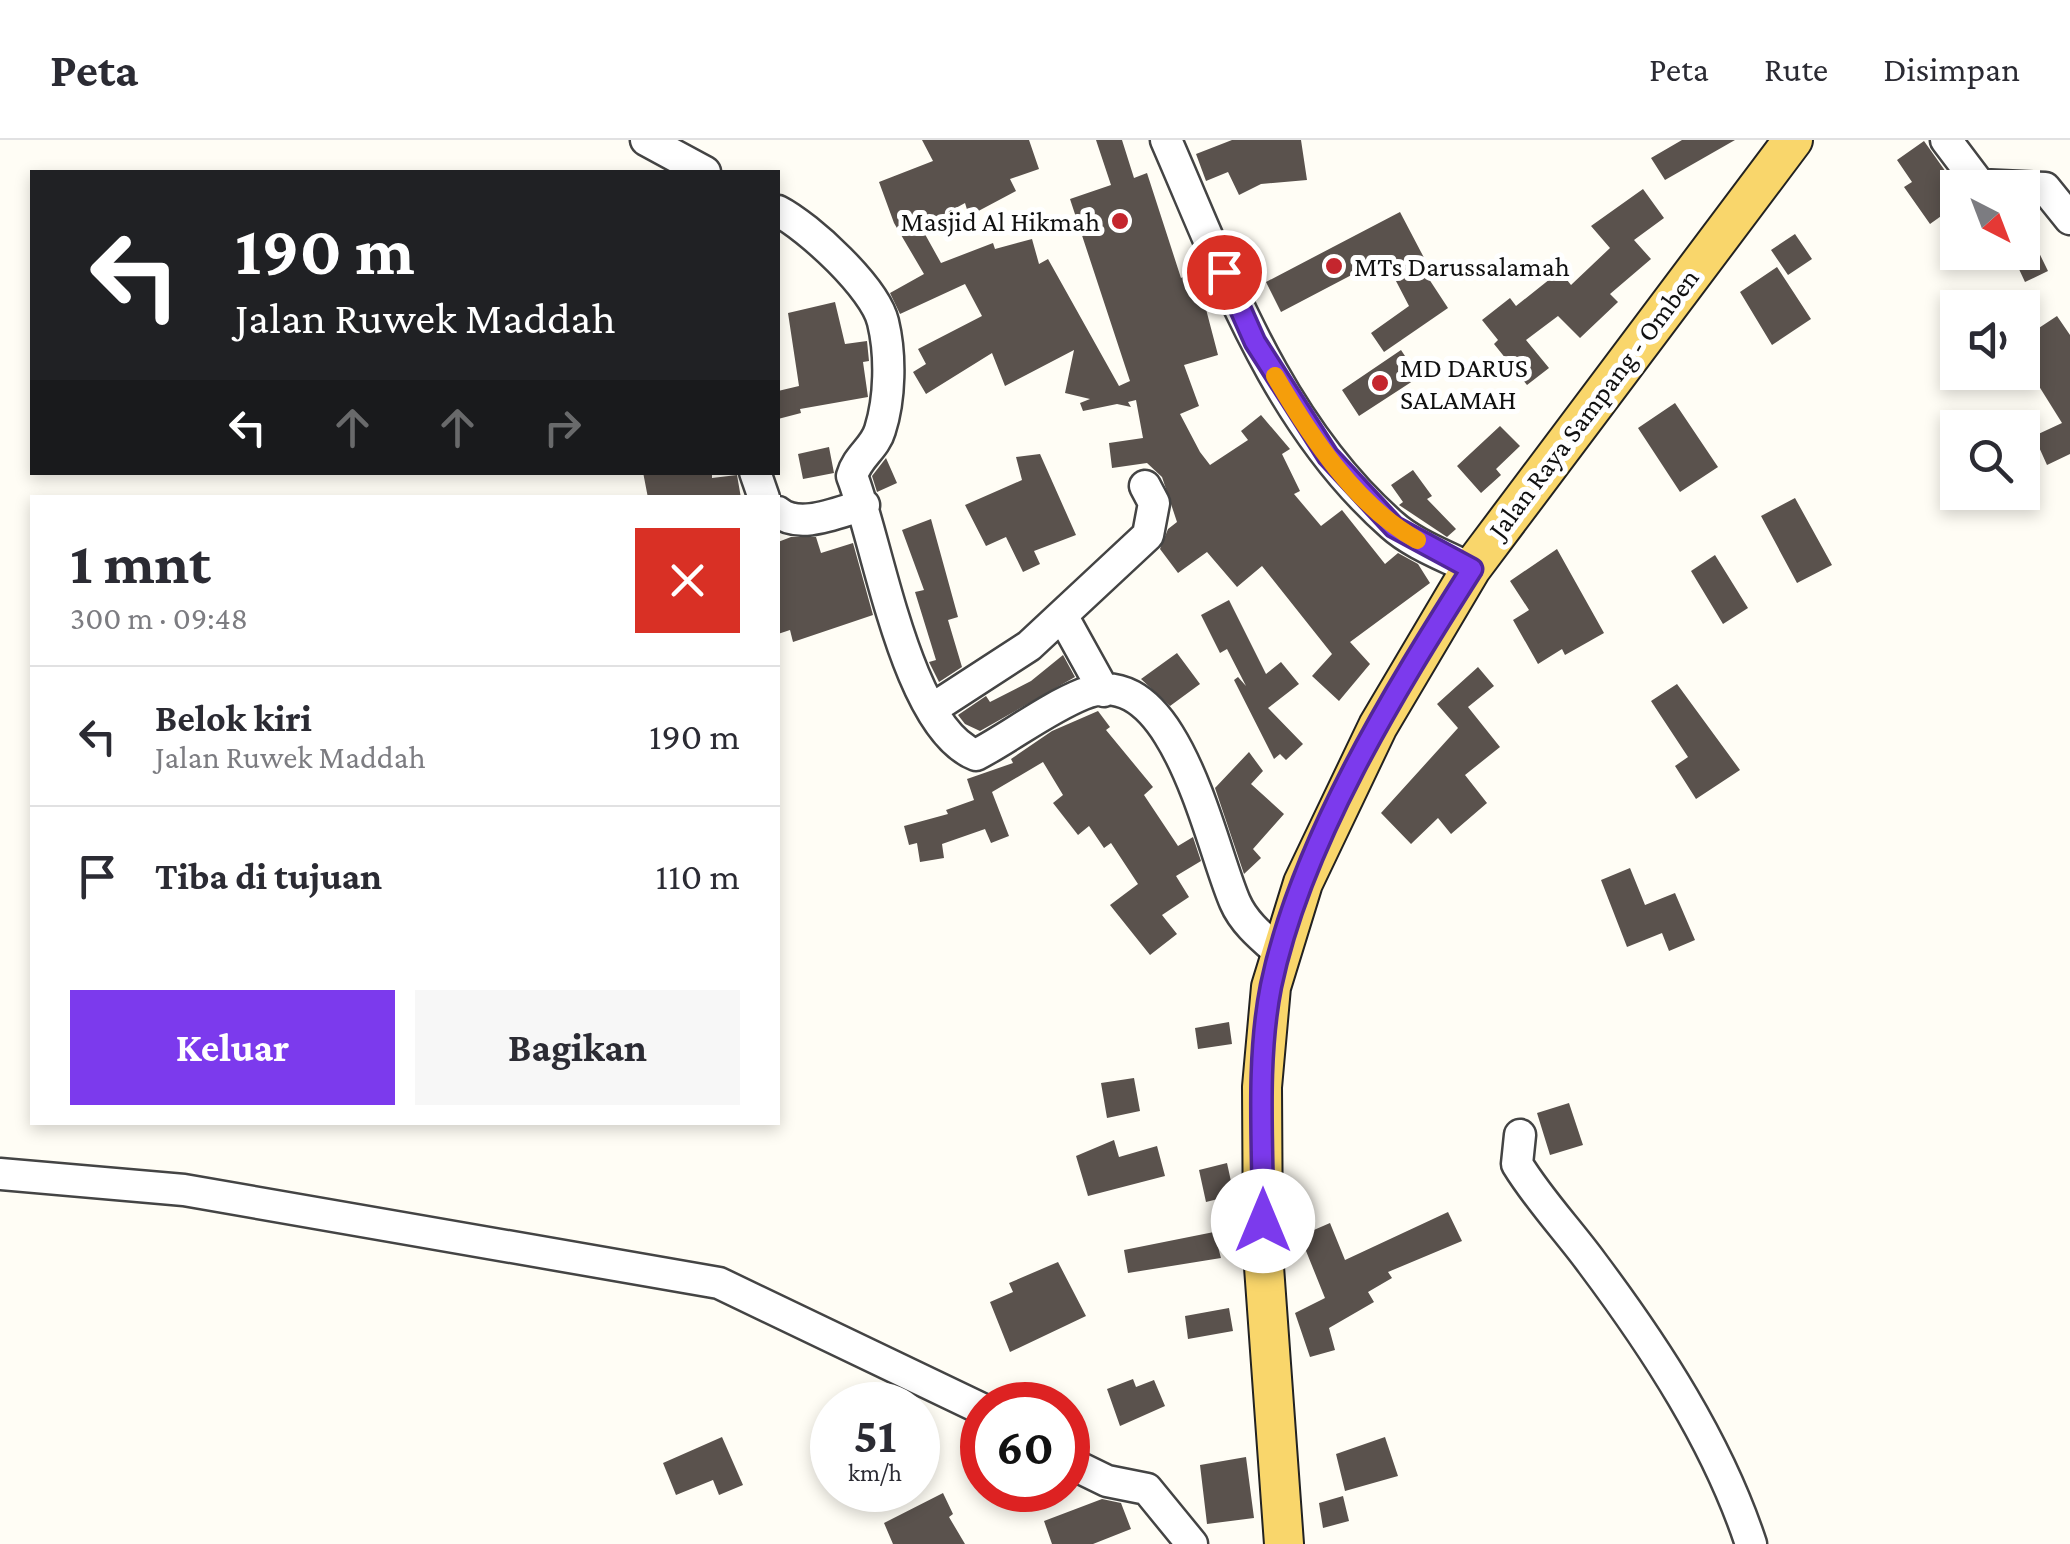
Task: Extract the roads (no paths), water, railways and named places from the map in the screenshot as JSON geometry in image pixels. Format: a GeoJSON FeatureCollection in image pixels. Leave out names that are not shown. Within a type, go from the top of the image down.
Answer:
{"type":"FeatureCollection","features":[{"type":"Feature","properties":{"kind":"main road","name":"Jalan Raya Sampang - Omben"},"geometry":{"type":"LineString","coordinates":[[1284,1544],[1263,1253],[1265,1037],[1280,954],[1303,883],[1347,783],[1472,569],[1567,436],[1792,140]]}},
{"type":"Feature","properties":{"kind":"street"},"geometry":{"type":"LineString","coordinates":[[646,140],[701,170]]}},
{"type":"Feature","properties":{"kind":"street"},"geometry":{"type":"LineString","coordinates":[[1166,140],[1255,342],[1306,426],[1394,527],[1472,569]]}},
{"type":"Feature","properties":{"kind":"street"},"geometry":{"type":"LineString","coordinates":[[1946,140],[1980,185],[2045,188],[2070,218]]}},
{"type":"Feature","properties":{"kind":"street"},"geometry":{"type":"LineString","coordinates":[[780,212],[794,219],[841,263],[883,319],[887,402],[879,436],[856,462],[852,476],[864,506],[896,628],[952,743],[976,755],[1085,693],[1118,690],[1143,703],[1165,727],[1182,757],[1236,904],[1280,954]]}},
{"type":"Feature","properties":{"kind":"street"},"geometry":{"type":"LineString","coordinates":[[932,708],[1029,646],[1148,535],[1154,504],[1145,486]]}},
{"type":"Feature","properties":{"kind":"street"},"geometry":{"type":"LineString","coordinates":[[780,514],[788,520],[804,520],[864,506]]}},
{"type":"Feature","properties":{"kind":"street"},"geometry":{"type":"LineString","coordinates":[[1064,617],[1104,691]]}},
{"type":"Feature","properties":{"kind":"street"},"geometry":{"type":"LineString","coordinates":[[1520,1136],[1518,1164],[1591,1262],[1699,1427],[1739,1507],[1751,1544]]}},
{"type":"Feature","properties":{"kind":"street"},"geometry":{"type":"LineString","coordinates":[[0,1174],[184,1190],[423,1235],[704,1280],[743,1294],[960,1398]]}},
{"type":"Feature","properties":{"kind":"street"},"geometry":{"type":"LineString","coordinates":[[1090,1473],[1106,1481],[1147,1489],[1192,1544]]}},
{"type":"Feature","properties":{"kind":"place","name":"Masjid Al Hikmah"},"geometry":{"type":"Point","coordinates":[1120,221]}},
{"type":"Feature","properties":{"kind":"place","name":"MTs Darussalamah"},"geometry":{"type":"Point","coordinates":[1334,266]}},
{"type":"Feature","properties":{"kind":"place","name":"MD DARUS SALAMAH"},"geometry":{"type":"Point","coordinates":[1380,383]}}]}
